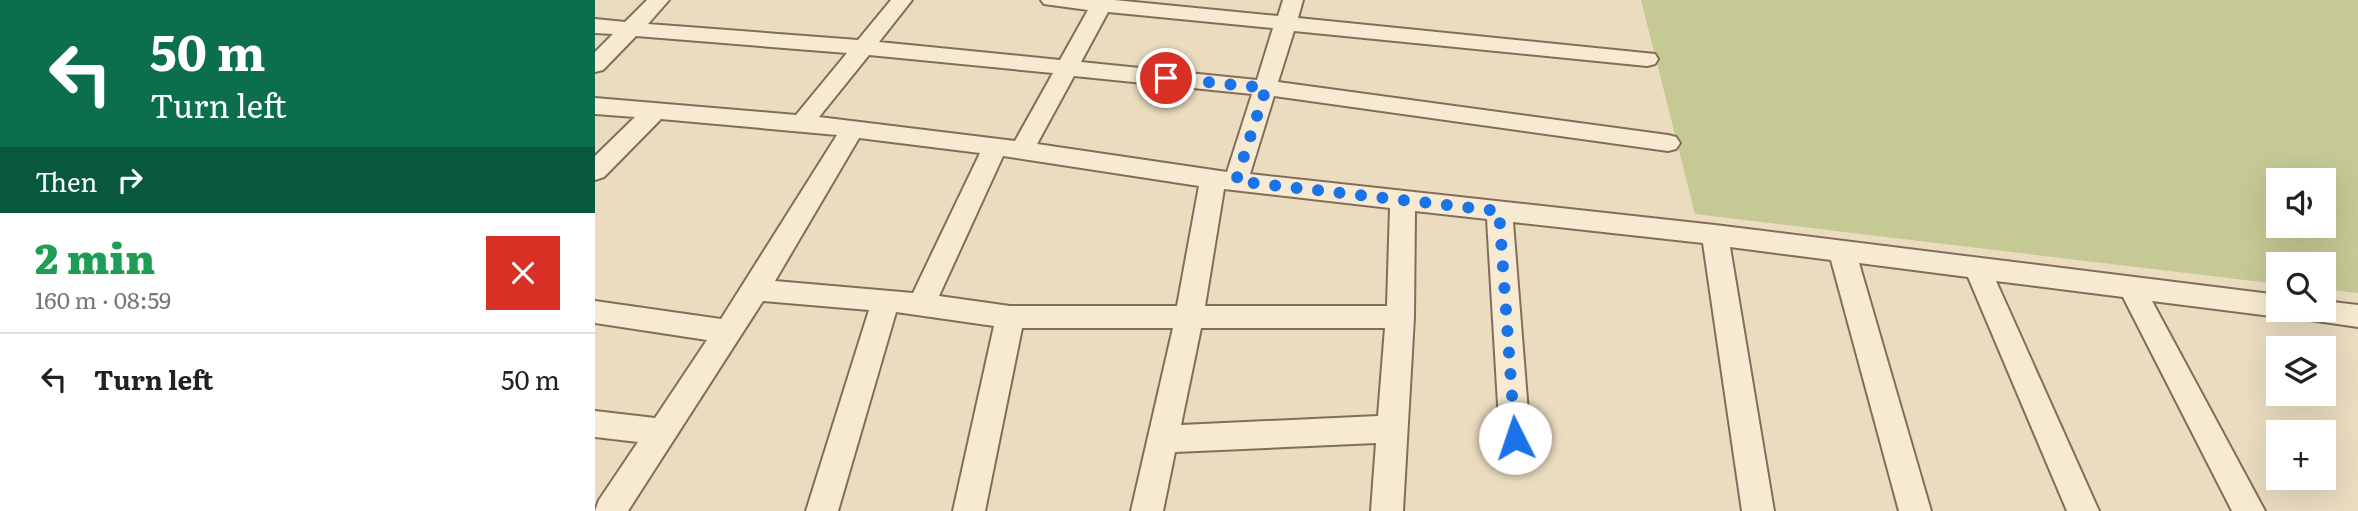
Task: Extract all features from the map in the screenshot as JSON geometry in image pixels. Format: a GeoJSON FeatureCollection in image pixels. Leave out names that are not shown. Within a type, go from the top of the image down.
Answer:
{"type":"FeatureCollection","features":[{"type":"Feature","properties":{"kind":"street"},"geometry":{"type":"LineString","coordinates":[[595,65],[659,0]]}},
{"type":"Feature","properties":{"kind":"street"},"geometry":{"type":"LineString","coordinates":[[802,123],[902,0]]}},
{"type":"Feature","properties":{"kind":"street"},"geometry":{"type":"LineString","coordinates":[[1051,0],[1103,2],[1647,59]]}},
{"type":"Feature","properties":{"kind":"street"},"geometry":{"type":"LineString","coordinates":[[1147,511],[1189,318],[1225,180],[1266,88],[1293,0]]}},
{"type":"Feature","properties":{"kind":"street"},"geometry":{"type":"LineString","coordinates":[[1022,150],[1103,2]]}},
{"type":"Feature","properties":{"kind":"street"},"geometry":{"type":"LineString","coordinates":[[595,26],[862,47],[1266,88],[1668,143]]}},
{"type":"Feature","properties":{"kind":"street"},"geometry":{"type":"LineString","coordinates":[[595,106],[853,129],[1022,150],[1225,180],[1715,234],[2266,304]]}},
{"type":"Feature","properties":{"kind":"street"},"geometry":{"type":"LineString","coordinates":[[595,171],[653,113]]}},
{"type":"Feature","properties":{"kind":"street"},"geometry":{"type":"LineString","coordinates":[[610,511],[756,290],[853,129]]}},
{"type":"Feature","properties":{"kind":"street"},"geometry":{"type":"LineString","coordinates":[[921,305],[995,147]]}},
{"type":"Feature","properties":{"kind":"street"},"geometry":{"type":"LineString","coordinates":[[1387,511],[1400,317],[1403,201]]}},
{"type":"Feature","properties":{"kind":"street"},"geometry":{"type":"LineString","coordinates":[[1499,211],[1515,438]]}},
{"type":"Feature","properties":{"kind":"street"},"geometry":{"type":"LineString","coordinates":[[1715,234],[1758,511]]}},
{"type":"Feature","properties":{"kind":"street"},"geometry":{"type":"LineString","coordinates":[[1842,251],[1915,511]]}},
{"type":"Feature","properties":{"kind":"street"},"geometry":{"type":"LineString","coordinates":[[1977,268],[2083,511]]}},
{"type":"Feature","properties":{"kind":"street"},"geometry":{"type":"LineString","coordinates":[[2132,288],[2249,511]]}},
{"type":"Feature","properties":{"kind":"street"},"geometry":{"type":"LineString","coordinates":[[756,290],[886,300],[1010,317],[1400,317]]}},
{"type":"Feature","properties":{"kind":"street"},"geometry":{"type":"LineString","coordinates":[[822,511],[886,300]]}},
{"type":"Feature","properties":{"kind":"street"},"geometry":{"type":"LineString","coordinates":[[595,312],[729,332]]}},
{"type":"Feature","properties":{"kind":"street"},"geometry":{"type":"LineString","coordinates":[[2336,313],[2358,316]]}},
{"type":"Feature","properties":{"kind":"street"},"geometry":{"type":"LineString","coordinates":[[969,511],[1010,317]]}},
{"type":"Feature","properties":{"kind":"street"},"geometry":{"type":"LineString","coordinates":[[595,424],[662,432]]}},
{"type":"Feature","properties":{"kind":"street"},"geometry":{"type":"LineString","coordinates":[[1163,439],[1392,429]]}},
{"type":"Feature","properties":{"kind":"green space"},"geometry":{"type":"Polygon","coordinates":[[[1641,0],[2358,0],[2358,293],[2336,290],[2336,252],[2266,252],[2266,283],[1695,214],[1641,0]]]}},
{"type":"Feature","properties":{"kind":"route"},"geometry":{"type":"LineString","coordinates":[[1166,78],[1266,88],[1236,181],[1499,211],[1515,438]]}}]}
